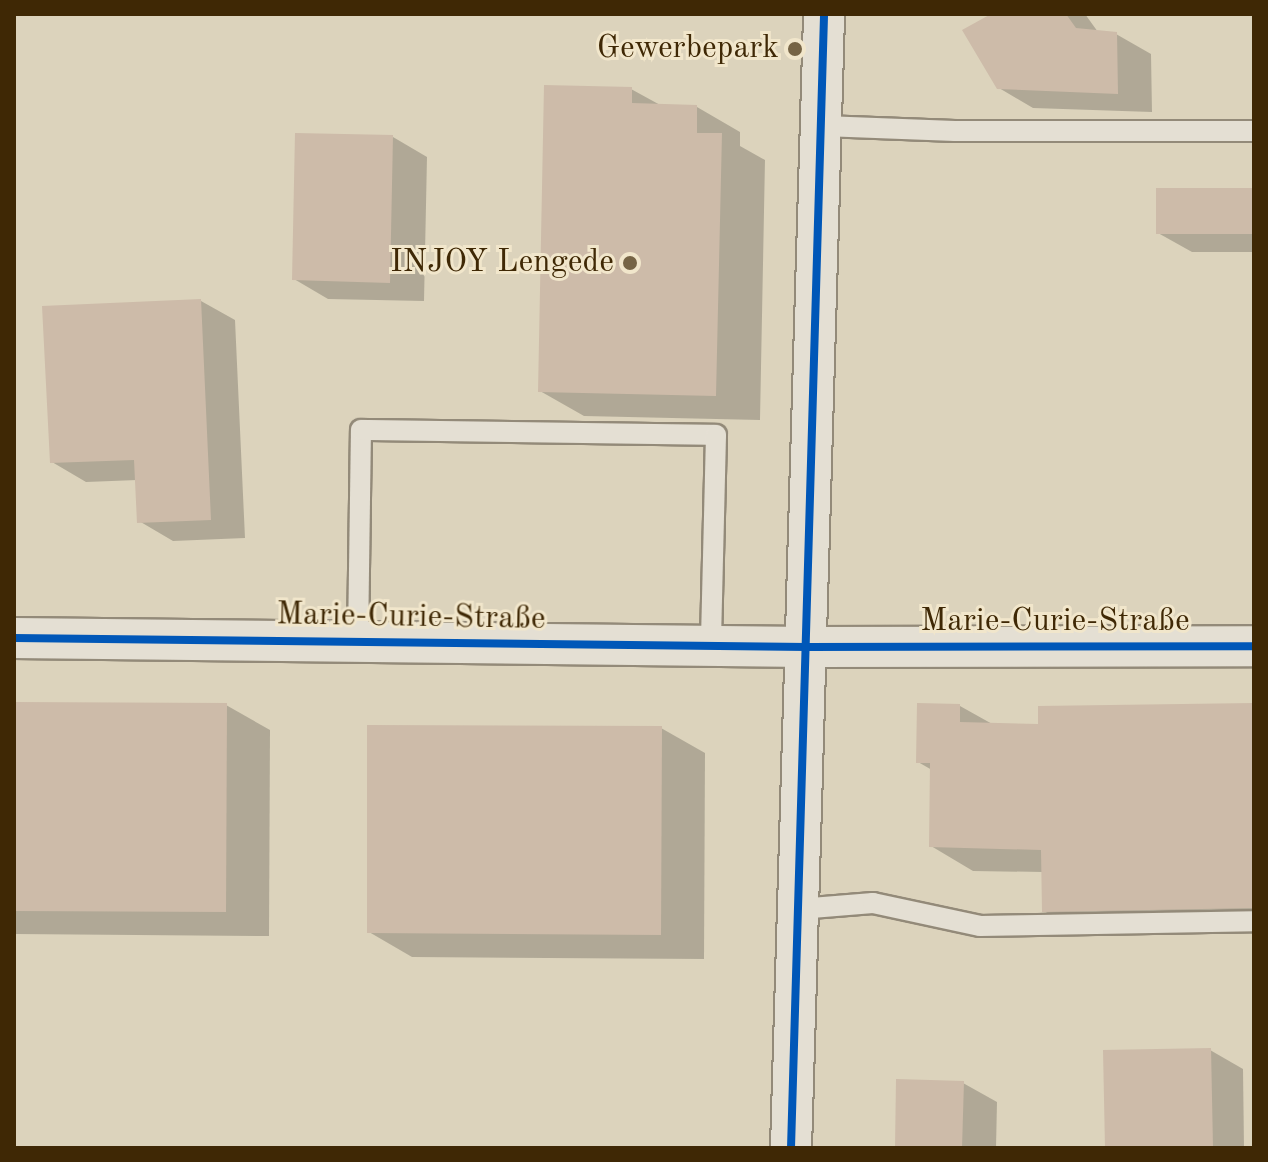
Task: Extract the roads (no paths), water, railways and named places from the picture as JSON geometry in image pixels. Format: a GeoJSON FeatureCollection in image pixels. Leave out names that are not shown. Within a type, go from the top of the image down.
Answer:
{"type":"FeatureCollection","features":[{"type":"Feature","properties":{"kind":"street"},"geometry":{"type":"LineString","coordinates":[[791,1148],[824,14]]}},
{"type":"Feature","properties":{"kind":"street","name":"Marie-Curie-Straße"},"geometry":{"type":"LineString","coordinates":[[14,638],[807,647],[1254,646]]}},
{"type":"Feature","properties":{"kind":"lane"},"geometry":{"type":"LineString","coordinates":[[823,126],[955,131],[1254,131]]}},
{"type":"Feature","properties":{"kind":"lane"},"geometry":{"type":"LineString","coordinates":[[358,642],[361,430],[716,435],[711,646]]}},
{"type":"Feature","properties":{"kind":"lane"},"geometry":{"type":"LineString","coordinates":[[799,909],[873,903],[980,926],[1254,921]]}},
{"type":"Feature","properties":{"kind":"place","name":"Gewerbepark"},"geometry":{"type":"Point","coordinates":[795,49]}},
{"type":"Feature","properties":{"kind":"place","name":"INJOY Lengede"},"geometry":{"type":"Point","coordinates":[630,263]}}]}
